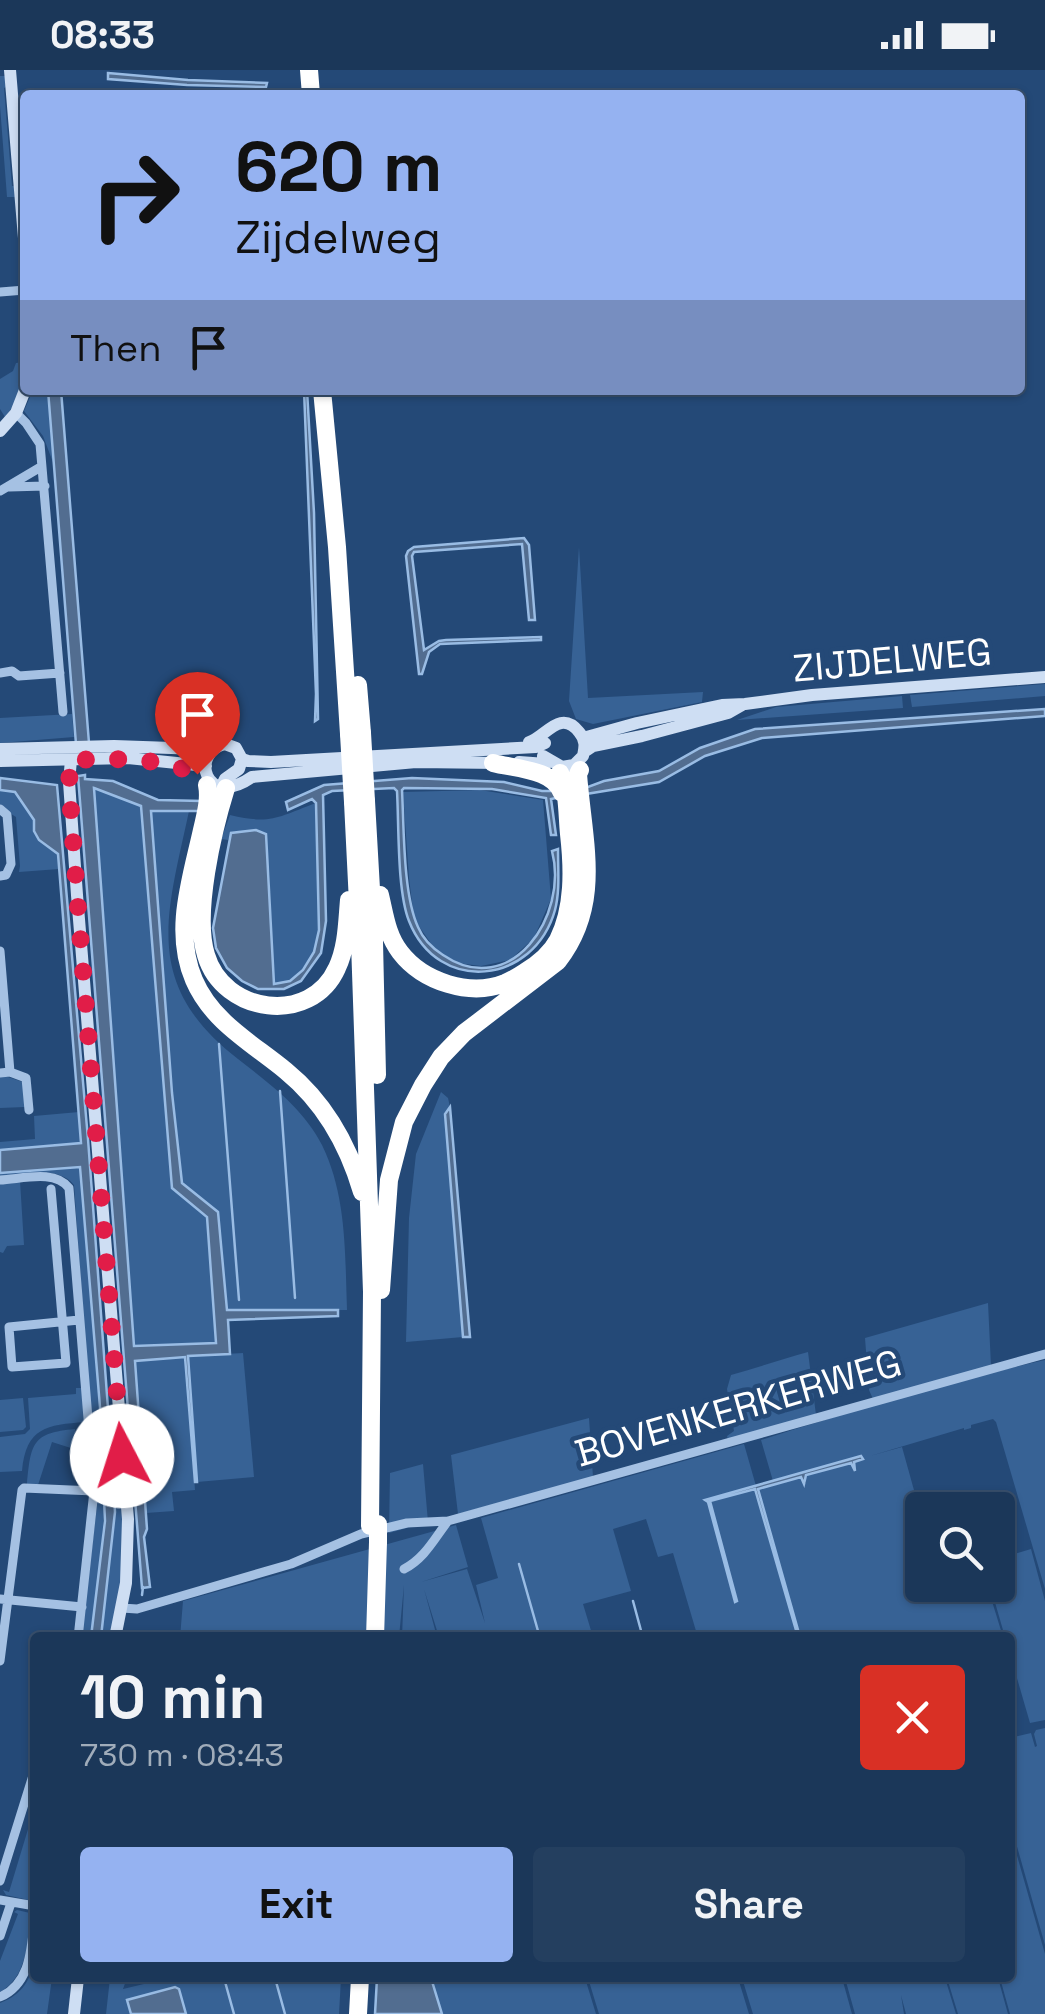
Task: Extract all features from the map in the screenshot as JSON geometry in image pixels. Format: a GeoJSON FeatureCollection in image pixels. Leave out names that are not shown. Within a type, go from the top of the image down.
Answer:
{"type":"FeatureCollection","features":[{"type":"Feature","properties":{"kind":"highway"},"geometry":{"type":"LineString","coordinates":[[322,395],[356,734]]}},
{"type":"Feature","properties":{"kind":"highway"},"geometry":{"type":"LineString","coordinates":[[335,395],[360,801],[374,942],[372,1632]]}},
{"type":"Feature","properties":{"kind":"highway"},"geometry":{"type":"LineString","coordinates":[[376,1294],[386,1241],[389,1180],[404,1122],[423,1085],[464,1032],[558,962],[582,920],[588,889],[566,791],[565,751]]}},
{"type":"Feature","properties":{"kind":"highway"},"geometry":{"type":"LineString","coordinates":[[360,801],[375,845],[388,933],[402,955],[439,981],[456,986],[481,988],[503,984],[537,965],[556,944],[570,901],[574,813],[561,787],[550,777],[492,756]]}},
{"type":"Feature","properties":{"kind":"highway"},"geometry":{"type":"LineString","coordinates":[[226,772],[202,919],[206,956],[219,980],[232,994],[250,1003],[270,1007],[304,1000],[324,986],[337,969],[345,940],[360,801]]}},
{"type":"Feature","properties":{"kind":"highway"},"geometry":{"type":"LineString","coordinates":[[226,772],[207,805],[184,921],[184,944],[194,979],[225,1024],[304,1088],[322,1106],[339,1135],[353,1162],[362,1193],[376,1294]]}},
{"type":"Feature","properties":{"kind":"highway"},"geometry":{"type":"LineString","coordinates":[[355,844],[376,1294]]}},
{"type":"Feature","properties":{"kind":"highway"},"geometry":{"type":"LineString","coordinates":[[358,2014],[360,1982]]}},
{"type":"Feature","properties":{"kind":"main road"},"geometry":{"type":"LineString","coordinates":[[6,70],[20,203]]}},
{"type":"Feature","properties":{"kind":"main road"},"geometry":{"type":"LineString","coordinates":[[0,431],[16,413],[24,395]]}},
{"type":"Feature","properties":{"kind":"main road","name":"ZIJDELWEG"},"geometry":{"type":"LineString","coordinates":[[492,756],[534,741],[565,751],[722,704],[1045,677]]}},
{"type":"Feature","properties":{"kind":"main road","name":"ZIJDELWEG"},"geometry":{"type":"LineString","coordinates":[[173,756],[197,774],[595,751],[625,733]]}},
{"type":"Feature","properties":{"kind":"main road"},"geometry":{"type":"LineString","coordinates":[[229,741],[241,744],[226,772],[217,746],[229,741]]}},
{"type":"Feature","properties":{"kind":"main road","name":"ZIJDELWEG"},"geometry":{"type":"LineString","coordinates":[[0,748],[71,757]]}},
{"type":"Feature","properties":{"kind":"main road","name":"ZIJDELWEG"},"geometry":{"type":"LineString","coordinates":[[0,760],[200,754],[226,772],[292,767]]}},
{"type":"Feature","properties":{"kind":"main road"},"geometry":{"type":"LineString","coordinates":[[71,757],[69,782],[128,1550],[116,1632]]}},
{"type":"Feature","properties":{"kind":"main road"},"geometry":{"type":"LineString","coordinates":[[74,2014],[78,1982]]}},
{"type":"Feature","properties":{"kind":"street"},"geometry":{"type":"LineString","coordinates":[[16,413],[40,444],[63,712]]}},
{"type":"Feature","properties":{"kind":"street"},"geometry":{"type":"LineString","coordinates":[[3,489],[40,468]]}},
{"type":"Feature","properties":{"kind":"street"},"geometry":{"type":"LineString","coordinates":[[3,489],[45,486]]}},
{"type":"Feature","properties":{"kind":"street"},"geometry":{"type":"LineString","coordinates":[[0,673],[60,673]]}},
{"type":"Feature","properties":{"kind":"street"},"geometry":{"type":"LineString","coordinates":[[0,810],[7,815],[11,864],[6,875],[0,876]]}},
{"type":"Feature","properties":{"kind":"street"},"geometry":{"type":"LineString","coordinates":[[0,953],[5,1072],[26,1078],[28,1110]]}},
{"type":"Feature","properties":{"kind":"street"},"geometry":{"type":"LineString","coordinates":[[0,1180],[54,1177],[69,1188],[94,1492],[79,1632]]}},
{"type":"Feature","properties":{"kind":"street"},"geometry":{"type":"LineString","coordinates":[[51,1188],[62,1322],[66,1364],[12,1367],[8,1326],[62,1322],[80,1320]]}},
{"type":"Feature","properties":{"kind":"street"},"geometry":{"type":"LineString","coordinates":[[54,1224],[72,1223]]}},
{"type":"Feature","properties":{"kind":"street","name":"BOVENKERKERWEG"},"geometry":{"type":"LineString","coordinates":[[122,1608],[137,1609],[290,1564],[360,1534],[407,1523],[448,1521],[1045,1354]]}},
{"type":"Feature","properties":{"kind":"street"},"geometry":{"type":"LineString","coordinates":[[90,1428],[120,1425]]}},
{"type":"Feature","properties":{"kind":"street"},"geometry":{"type":"LineString","coordinates":[[0,1661],[4,1600],[22,1490],[94,1492]]}},
{"type":"Feature","properties":{"kind":"street"},"geometry":{"type":"LineString","coordinates":[[404,1568],[426,1552],[448,1521]]}},
{"type":"Feature","properties":{"kind":"street"},"geometry":{"type":"LineString","coordinates":[[4,1600],[82,1607]]}},
{"type":"Feature","properties":{"kind":"street"},"geometry":{"type":"LineString","coordinates":[[0,1882],[30,1786]]}},
{"type":"Feature","properties":{"kind":"street"},"geometry":{"type":"LineString","coordinates":[[23,1809],[30,1811]]}},
{"type":"Feature","properties":{"kind":"street"},"geometry":{"type":"LineString","coordinates":[[0,1900],[30,1905]]}},
{"type":"Feature","properties":{"kind":"street"},"geometry":{"type":"LineString","coordinates":[[0,1936],[12,1903]]}},
{"type":"Feature","properties":{"kind":"street"},"geometry":{"type":"LineString","coordinates":[[0,1997],[18,1986],[25,1974],[30,1945]]}},
{"type":"Feature","properties":{"kind":"shaded area"},"geometry":{"type":"Polygon","coordinates":[[[108,73],[267,83],[266,87],[187,85],[108,79],[108,73]]]}},
{"type":"Feature","properties":{"kind":"shaded area"},"geometry":{"type":"Polygon","coordinates":[[[0,76],[5,76],[15,197],[7,197],[0,76]]]}},
{"type":"Feature","properties":{"kind":"shaded area"},"geometry":{"type":"Polygon","coordinates":[[[20,362],[20,392],[5,417],[0,409],[0,379],[13,371],[20,362]]]}},
{"type":"Feature","properties":{"kind":"shaded area"},"geometry":{"type":"Polygon","coordinates":[[[31,395],[48,395],[54,465],[43,436],[24,411],[31,395]]]}},
{"type":"Feature","properties":{"kind":"shaded area"},"geometry":{"type":"Polygon","coordinates":[[[48,395],[61,395],[89,743],[76,744],[48,395]]]}},
{"type":"Feature","properties":{"kind":"shaded area"},"geometry":{"type":"Polygon","coordinates":[[[304,395],[307,395],[314,513],[318,719],[315,721],[304,395]]]}},
{"type":"Feature","properties":{"kind":"shaded area"},"geometry":{"type":"Polygon","coordinates":[[[524,538],[529,545],[535,620],[529,620],[522,544],[414,552],[424,650],[446,640],[541,637],[440,644],[429,652],[419,674],[408,551],[414,547],[524,538]]]}},
{"type":"Feature","properties":{"kind":"shaded area"},"geometry":{"type":"Polygon","coordinates":[[[579,547],[588,698],[703,692],[702,702],[593,724],[576,719],[569,701],[579,547]]]}},
{"type":"Feature","properties":{"kind":"shaded area"},"geometry":{"type":"Polygon","coordinates":[[[1045,684],[1045,696],[912,707],[910,695],[1045,684]]]}},
{"type":"Feature","properties":{"kind":"shaded area"},"geometry":{"type":"Polygon","coordinates":[[[902,696],[903,708],[737,720],[776,707],[902,696]]]}},
{"type":"Feature","properties":{"kind":"shaded area"},"geometry":{"type":"Polygon","coordinates":[[[1045,709],[1045,716],[762,738],[705,756],[659,782],[586,794],[585,788],[659,771],[700,748],[755,729],[1045,709]]]}},
{"type":"Feature","properties":{"kind":"shaded area"},"geometry":{"type":"Polygon","coordinates":[[[72,714],[74,737],[0,743],[0,718],[72,714]]]}},
{"type":"Feature","properties":{"kind":"shaded area"},"geometry":{"type":"Polygon","coordinates":[[[78,776],[113,781],[158,800],[202,801],[200,811],[151,811],[182,1183],[218,1212],[227,1310],[338,1310],[338,1316],[228,1320],[230,1354],[188,1356],[197,1482],[185,1357],[135,1361],[150,1587],[142,1588],[78,776]],[[94,788],[134,1346],[216,1343],[207,1217],[172,1188],[141,806],[94,788]]]}},
{"type":"Feature","properties":{"kind":"shaded area"},"geometry":{"type":"Polygon","coordinates":[[[0,778],[57,785],[109,1422],[101,1419],[80,1167],[0,1173],[0,1150],[81,1143],[58,854],[39,840],[34,820],[15,792],[0,790],[0,778]]]}},
{"type":"Feature","properties":{"kind":"shaded area"},"geometry":{"type":"Polygon","coordinates":[[[412,778],[504,782],[555,791],[556,798],[551,799],[556,835],[551,835],[546,798],[492,789],[402,790],[407,879],[418,927],[435,949],[468,966],[491,967],[512,959],[529,945],[543,925],[552,901],[552,851],[558,849],[555,910],[544,935],[527,954],[507,966],[485,971],[462,970],[441,961],[423,945],[405,908],[394,788],[332,791],[323,795],[326,921],[321,953],[301,981],[284,989],[258,989],[227,968],[216,948],[213,928],[231,833],[256,830],[266,834],[274,984],[290,981],[303,970],[314,952],[319,930],[316,803],[312,799],[288,810],[286,802],[324,785],[412,778]]]}},
{"type":"Feature","properties":{"kind":"shaded area"},"geometry":{"type":"Polygon","coordinates":[[[94,788],[141,806],[172,1188],[207,1217],[217,1343],[134,1347],[94,788]]]}},
{"type":"Feature","properties":{"kind":"shaded area"},"geometry":{"type":"Polygon","coordinates":[[[0,790],[15,791],[34,820],[38,840],[58,854],[59,869],[19,872],[16,817],[0,807],[0,790]]]}},
{"type":"Feature","properties":{"kind":"shaded area"},"geometry":{"type":"Polygon","coordinates":[[[480,790],[543,800],[551,899],[534,938],[510,960],[481,966],[457,963],[434,948],[414,919],[403,792],[480,790]]]}},
{"type":"Feature","properties":{"kind":"shaded area"},"geometry":{"type":"Polygon","coordinates":[[[316,803],[319,930],[314,952],[303,970],[290,981],[274,985],[269,868],[231,833],[228,840],[221,839],[230,815],[265,819],[316,803]]]}},
{"type":"Feature","properties":{"kind":"shaded area"},"geometry":{"type":"Polygon","coordinates":[[[151,811],[189,811],[169,915],[174,975],[186,1003],[207,1031],[285,1098],[322,1145],[340,1205],[347,1310],[227,1311],[218,1212],[182,1184],[151,811]]]}},
{"type":"Feature","properties":{"kind":"shaded area"},"geometry":{"type":"Polygon","coordinates":[[[0,1077],[23,1082],[25,1107],[0,1108],[0,1077]]]}},
{"type":"Feature","properties":{"kind":"shaded area"},"geometry":{"type":"Polygon","coordinates":[[[441,1092],[450,1107],[445,1114],[463,1337],[406,1342],[409,1218],[416,1154],[441,1092]]]}},
{"type":"Feature","properties":{"kind":"shaded area"},"geometry":{"type":"Polygon","coordinates":[[[450,1107],[470,1337],[463,1337],[445,1114],[450,1107]]]}},
{"type":"Feature","properties":{"kind":"shaded area"},"geometry":{"type":"Polygon","coordinates":[[[79,1112],[81,1144],[0,1150],[0,1142],[35,1139],[34,1116],[79,1112]]]}},
{"type":"Feature","properties":{"kind":"shaded area"},"geometry":{"type":"Polygon","coordinates":[[[80,1167],[81,1171],[104,1422],[90,1410],[74,1185],[50,1173],[0,1176],[80,1167]]]}},
{"type":"Feature","properties":{"kind":"shaded area"},"geometry":{"type":"Polygon","coordinates":[[[20,1181],[24,1245],[7,1246],[3,1253],[0,1183],[20,1181]]]}},
{"type":"Feature","properties":{"kind":"shaded area"},"geometry":{"type":"Polygon","coordinates":[[[988,1303],[991,1366],[873,1399],[865,1338],[988,1303]]]}},
{"type":"Feature","properties":{"kind":"shaded area"},"geometry":{"type":"Polygon","coordinates":[[[808,1352],[816,1415],[728,1440],[727,1436],[734,1431],[727,1389],[731,1375],[808,1352]]]}},
{"type":"Feature","properties":{"kind":"shaded area"},"geometry":{"type":"Polygon","coordinates":[[[243,1353],[254,1477],[197,1482],[188,1356],[243,1353]]]}},
{"type":"Feature","properties":{"kind":"shaded area"},"geometry":{"type":"Polygon","coordinates":[[[185,1357],[195,1490],[172,1492],[174,1511],[146,1513],[135,1360],[185,1357]]]}},
{"type":"Feature","properties":{"kind":"shaded area"},"geometry":{"type":"Polygon","coordinates":[[[1045,1360],[1045,1589],[993,1419],[870,1456],[902,1447],[914,1492],[905,1492],[905,1602],[992,1602],[1001,1632],[799,1632],[758,1489],[802,1477],[806,1483],[805,1475],[852,1463],[854,1468],[854,1461],[861,1456],[773,1481],[761,1440],[902,1397],[1045,1360]]]}},
{"type":"Feature","properties":{"kind":"shaded area"},"geometry":{"type":"Polygon","coordinates":[[[76,1388],[83,1388],[85,1422],[41,1431],[28,1445],[22,1471],[0,1472],[0,1437],[25,1434],[30,1429],[28,1398],[76,1394],[76,1388]]]}},
{"type":"Feature","properties":{"kind":"shaded area"},"geometry":{"type":"Polygon","coordinates":[[[23,1398],[26,1427],[0,1432],[0,1400],[23,1398]]]}},
{"type":"Feature","properties":{"kind":"shaded area"},"geometry":{"type":"Polygon","coordinates":[[[589,1418],[593,1477],[458,1514],[451,1455],[589,1418]]]}},
{"type":"Feature","properties":{"kind":"shaded area"},"geometry":{"type":"Polygon","coordinates":[[[75,1429],[77,1450],[52,1442],[38,1485],[27,1484],[36,1443],[50,1434],[75,1429]]]}},
{"type":"Feature","properties":{"kind":"shaded area"},"geometry":{"type":"Polygon","coordinates":[[[101,1433],[102,1535],[92,1632],[82,1632],[97,1506],[93,1436],[101,1433]]]}},
{"type":"Feature","properties":{"kind":"shaded area"},"geometry":{"type":"Polygon","coordinates":[[[101,1433],[110,1433],[115,1512],[102,1632],[92,1632],[105,1521],[101,1433]]]}},
{"type":"Feature","properties":{"kind":"shaded area"},"geometry":{"type":"Polygon","coordinates":[[[110,1433],[116,1435],[126,1549],[113,1632],[102,1632],[115,1512],[110,1433]]]}},
{"type":"Feature","properties":{"kind":"shaded area"},"geometry":{"type":"Polygon","coordinates":[[[744,1444],[756,1486],[705,1501],[734,1601],[710,1501],[755,1488],[797,1632],[693,1632],[696,1631],[673,1553],[658,1557],[646,1519],[613,1529],[631,1591],[583,1604],[591,1632],[437,1632],[424,1589],[436,1632],[402,1632],[404,1585],[399,1632],[180,1632],[183,1601],[456,1525],[468,1567],[421,1582],[467,1569],[485,1623],[476,1585],[498,1578],[481,1518],[744,1444]]]}},
{"type":"Feature","properties":{"kind":"shaded area"},"geometry":{"type":"Polygon","coordinates":[[[861,1456],[863,1459],[854,1462],[855,1471],[851,1463],[806,1475],[804,1484],[801,1477],[758,1489],[799,1632],[755,1489],[710,1501],[735,1602],[705,1500],[861,1456]]]}},
{"type":"Feature","properties":{"kind":"shaded area"},"geometry":{"type":"Polygon","coordinates":[[[423,1464],[428,1522],[389,1533],[390,1473],[423,1464]]]}},
{"type":"Feature","properties":{"kind":"shaded area"},"geometry":{"type":"Polygon","coordinates":[[[1031,1549],[1045,1601],[1045,1720],[1030,1723],[1015,1671],[1015,1632],[1004,1632],[995,1602],[1015,1602],[1015,1554],[1031,1549]]]}},
{"type":"Feature","properties":{"kind":"shaded area"},"geometry":{"type":"Polygon","coordinates":[[[1045,1728],[1045,1945],[1015,1840],[1015,1737],[1031,1733],[1035,1747],[1036,1730],[1045,1728]]]}},
{"type":"Feature","properties":{"kind":"shaded area"},"geometry":{"type":"Polygon","coordinates":[[[30,1823],[30,1900],[6,1895],[3,1890],[9,1892],[30,1823]]]}},
{"type":"Feature","properties":{"kind":"shaded area"},"geometry":{"type":"Polygon","coordinates":[[[1015,1849],[1045,1954],[1045,2014],[1010,2014],[1001,1982],[1015,1982],[1015,1849]]]}},
{"type":"Feature","properties":{"kind":"shaded area"},"geometry":{"type":"Polygon","coordinates":[[[14,1912],[30,1913],[27,1948],[16,1978],[0,1992],[0,1961],[18,1914],[14,1912]]]}},
{"type":"Feature","properties":{"kind":"shaded area"},"geometry":{"type":"Polygon","coordinates":[[[30,1974],[30,1982],[51,1982],[47,2014],[0,2014],[0,2003],[25,1985],[30,1974]]]}},
{"type":"Feature","properties":{"kind":"shaded area"},"geometry":{"type":"Polygon","coordinates":[[[110,1982],[126,1982],[123,1989],[152,1982],[341,1982],[339,2014],[186,2014],[179,1989],[128,2000],[131,2014],[106,2014],[110,1982]]]}},
{"type":"Feature","properties":{"kind":"shaded area"},"geometry":{"type":"Polygon","coordinates":[[[377,1982],[432,1982],[442,2014],[375,2014],[377,1982]]]}},
{"type":"Feature","properties":{"kind":"shaded area"},"geometry":{"type":"Polygon","coordinates":[[[432,1982],[586,1982],[596,2014],[442,2014],[432,1982]]]}},
{"type":"Feature","properties":{"kind":"shaded area"},"geometry":{"type":"Polygon","coordinates":[[[589,1982],[739,1982],[749,2014],[599,2014],[589,1982]]]}},
{"type":"Feature","properties":{"kind":"shaded area"},"geometry":{"type":"Polygon","coordinates":[[[743,1982],[843,1982],[852,2014],[753,2014],[743,1982]]]}},
{"type":"Feature","properties":{"kind":"shaded area"},"geometry":{"type":"Polygon","coordinates":[[[846,1982],[946,1982],[956,2014],[906,2014],[901,1995],[904,2014],[855,2014],[846,1982]]]}},
{"type":"Feature","properties":{"kind":"shaded area"},"geometry":{"type":"Polygon","coordinates":[[[948,1982],[999,1982],[1008,2014],[958,2014],[948,1982]]]}},
{"type":"Feature","properties":{"kind":"shaded area"},"geometry":{"type":"Polygon","coordinates":[[[175,1987],[186,2014],[131,2014],[127,2000],[175,1987]]]}},
{"type":"Feature","properties":{"kind":"waterway"},"geometry":{"type":"LineString","coordinates":[[219,1044],[239,1300]]}},
{"type":"Feature","properties":{"kind":"waterway"},"geometry":{"type":"LineString","coordinates":[[280,1091],[295,1298]]}},
{"type":"Feature","properties":{"kind":"waterway"},"geometry":{"type":"LineString","coordinates":[[519,1564],[538,1632]]}},
{"type":"Feature","properties":{"kind":"waterway"},"geometry":{"type":"LineString","coordinates":[[142,1595],[143,1587]]}},
{"type":"Feature","properties":{"kind":"waterway"},"geometry":{"type":"LineString","coordinates":[[633,1601],[641,1632]]}},
{"type":"Feature","properties":{"kind":"waterway"},"geometry":{"type":"LineString","coordinates":[[225,1982],[234,2014]]}},
{"type":"Feature","properties":{"kind":"waterway"},"geometry":{"type":"LineString","coordinates":[[276,1982],[285,2014]]}},
{"type":"Feature","properties":{"kind":"route"},"geometry":{"type":"LineString","coordinates":[[122,1456],[77,895],[71,760],[128,758],[172,764],[197,774]]}}]}
